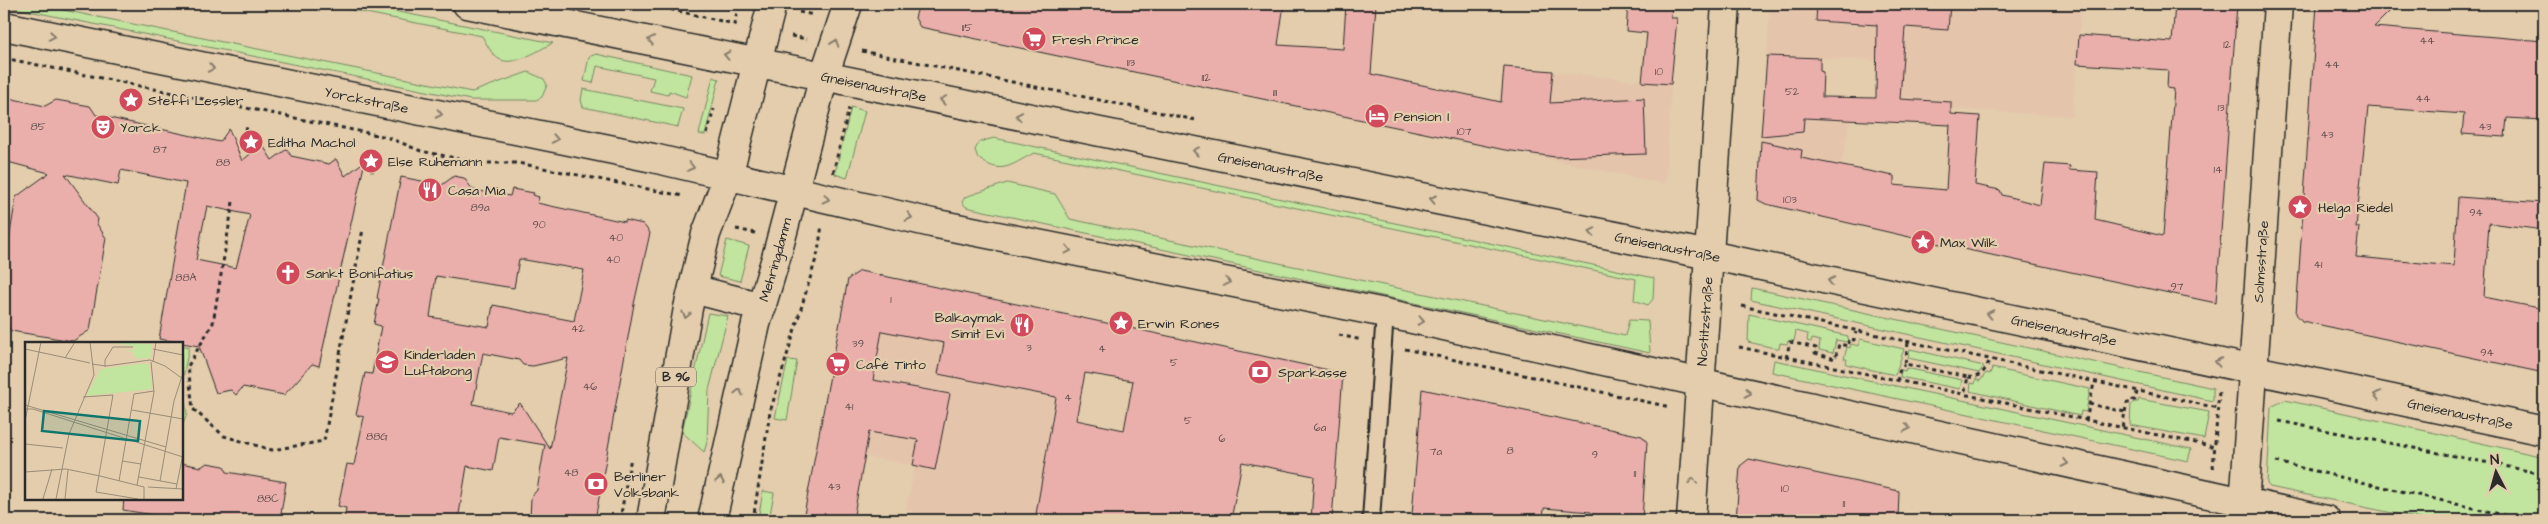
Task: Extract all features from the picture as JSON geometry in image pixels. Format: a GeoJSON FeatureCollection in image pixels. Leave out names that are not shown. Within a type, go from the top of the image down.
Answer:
{"type":"FeatureCollection","features":[{"type":"Feature","properties":{"kind":"main road"},"geometry":{"type":"LineString","coordinates":[[467,4],[757,62]]}},
{"type":"Feature","properties":{"kind":"main road","name":"B 96"},"geometry":{"type":"LineString","coordinates":[[651,520],[685,320],[706,234],[728,176],[772,4]]}},
{"type":"Feature","properties":{"kind":"main road","name":"Mehringdamm"},"geometry":{"type":"LineString","coordinates":[[712,520],[742,383],[762,307],[824,76],[848,4]]}},
{"type":"Feature","properties":{"kind":"main road","name":"Nostitzstraße"},"geometry":{"type":"LineString","coordinates":[[1691,520],[1726,4]]}},
{"type":"Feature","properties":{"kind":"main road","name":"Solmsstraße"},"geometry":{"type":"LineString","coordinates":[[2243,511],[2278,4]]}},
{"type":"Feature","properties":{"kind":"main road","name":"Yorckstraße"},"geometry":{"type":"LineString","coordinates":[[4,26],[654,158],[728,176]]}},
{"type":"Feature","properties":{"kind":"main road","name":"Gneisenaustraße"},"geometry":{"type":"LineString","coordinates":[[757,62],[1709,256],[2544,431]]}},
{"type":"Feature","properties":{"kind":"main road"},"geometry":{"type":"LineString","coordinates":[[728,176],[932,222],[1385,314],[1700,382],[2243,511],[2326,520]]}},
{"type":"Feature","properties":{"kind":"main road"},"geometry":{"type":"LineString","coordinates":[[693,290],[762,307]]}},
{"type":"Feature","properties":{"kind":"lane"},"geometry":{"type":"LineString","coordinates":[[1370,520],[1385,314]]}},
{"type":"Feature","properties":{"kind":"path"},"geometry":{"type":"LineString","coordinates":[[646,4],[707,16]]}},
{"type":"Feature","properties":{"kind":"path"},"geometry":{"type":"LineString","coordinates":[[798,12],[822,17]]}},
{"type":"Feature","properties":{"kind":"path"},"geometry":{"type":"LineString","coordinates":[[4,58],[387,137],[421,151],[479,163],[518,163],[660,192]]}},
{"type":"Feature","properties":{"kind":"path"},"geometry":{"type":"LineString","coordinates":[[905,59],[1202,121]]}},
{"type":"Feature","properties":{"kind":"path"},"geometry":{"type":"LineString","coordinates":[[833,173],[849,107]]}},
{"type":"Feature","properties":{"kind":"path"},"geometry":{"type":"LineString","coordinates":[[243,147],[247,126]]}},
{"type":"Feature","properties":{"kind":"path"},"geometry":{"type":"LineString","coordinates":[[372,172],[376,152]]}},
{"type":"Feature","properties":{"kind":"path"},"geometry":{"type":"LineString","coordinates":[[233,202],[212,323],[188,366],[193,409],[224,436],[272,450],[324,441],[363,229]]}},
{"type":"Feature","properties":{"kind":"path"},"geometry":{"type":"LineString","coordinates":[[4,205],[6,214],[4,230]]}},
{"type":"Feature","properties":{"kind":"path"},"geometry":{"type":"LineString","coordinates":[[728,228],[756,233]]}},
{"type":"Feature","properties":{"kind":"path"},"geometry":{"type":"LineString","coordinates":[[753,520],[770,412],[814,263]]}},
{"type":"Feature","properties":{"kind":"path"},"geometry":{"type":"LineString","coordinates":[[1742,306],[1856,332],[2218,408]]}},
{"type":"Feature","properties":{"kind":"path"},"geometry":{"type":"LineString","coordinates":[[1786,358],[1790,342],[1816,348],[1814,353],[1835,359],[1839,344],[1848,346],[1849,339],[1854,340],[1856,332]]}},
{"type":"Feature","properties":{"kind":"path"},"geometry":{"type":"LineString","coordinates":[[1897,381],[1900,369],[1905,364],[1908,343]]}},
{"type":"Feature","properties":{"kind":"path"},"geometry":{"type":"LineString","coordinates":[[1739,347],[2215,447]]}},
{"type":"Feature","properties":{"kind":"path"},"geometry":{"type":"LineString","coordinates":[[1905,364],[1972,378],[1987,368],[1989,360]]}},
{"type":"Feature","properties":{"kind":"path"},"geometry":{"type":"LineString","coordinates":[[1964,395],[1968,377]]}},
{"type":"Feature","properties":{"kind":"path"},"geometry":{"type":"LineString","coordinates":[[2086,420],[2094,383]]}},
{"type":"Feature","properties":{"kind":"path"},"geometry":{"type":"LineString","coordinates":[[2213,474],[2219,389]]}},
{"type":"Feature","properties":{"kind":"path"},"geometry":{"type":"LineString","coordinates":[[2122,428],[2127,403],[2132,404],[2137,392]]}},
{"type":"Feature","properties":{"kind":"path"},"geometry":{"type":"LineString","coordinates":[[2089,404],[2125,412]]}},
{"type":"Feature","properties":{"kind":"path"},"geometry":{"type":"LineString","coordinates":[[2279,421],[2544,474]]}},
{"type":"Feature","properties":{"kind":"path"},"geometry":{"type":"LineString","coordinates":[[2276,462],[2524,520]]}},
{"type":"Feature","properties":{"kind":"shaded area"},"geometry":{"type":"Polygon","coordinates":[[[1770,4],[2081,4],[2072,116],[1951,109],[1951,102],[1900,99],[1902,61],[1767,56],[1770,4]]]}},
{"type":"Feature","properties":{"kind":"shaded area"},"geometry":{"type":"Polygon","coordinates":[[[1504,67],[1671,84],[1665,184],[1497,148],[1504,67]]]}},
{"type":"Feature","properties":{"kind":"shaded area"},"geometry":{"type":"Polygon","coordinates":[[[1763,116],[1850,120],[1830,219],[1757,203],[1763,116]]]}},
{"type":"Feature","properties":{"kind":"shaded area"},"geometry":{"type":"Polygon","coordinates":[[[885,315],[1063,359],[1044,460],[1115,474],[1192,516],[1191,520],[948,520],[906,510],[915,466],[864,456],[879,381],[873,379],[885,315]]]}},
{"type":"Feature","properties":{"kind":"green space"},"geometry":{"type":"Polygon","coordinates":[[[4,4],[33,4],[472,92],[528,72],[544,79],[547,85],[542,97],[536,100],[471,100],[4,6],[4,4]]]}},
{"type":"Feature","properties":{"kind":"green space"},"geometry":{"type":"Polygon","coordinates":[[[321,4],[359,4],[553,43],[524,58],[508,61],[501,60],[495,56],[482,36],[321,4]]]}},
{"type":"Feature","properties":{"kind":"green space"},"geometry":{"type":"Polygon","coordinates":[[[596,54],[692,75],[686,97],[669,91],[668,95],[650,91],[654,78],[597,66],[593,83],[584,81],[589,57],[596,54]]]}},
{"type":"Feature","properties":{"kind":"green space"},"geometry":{"type":"Polygon","coordinates":[[[713,77],[719,79],[705,135],[699,134],[713,77]]]}},
{"type":"Feature","properties":{"kind":"green space"},"geometry":{"type":"Polygon","coordinates":[[[583,89],[683,109],[678,127],[583,107],[581,100],[583,89]]]}},
{"type":"Feature","properties":{"kind":"green space"},"geometry":{"type":"Polygon","coordinates":[[[851,107],[865,111],[847,178],[835,174],[851,107]]]}},
{"type":"Feature","properties":{"kind":"green space"},"geometry":{"type":"Polygon","coordinates":[[[994,138],[1654,278],[1653,299],[1648,305],[1634,300],[1636,279],[1034,153],[1006,167],[994,166],[978,158],[975,150],[979,142],[994,138]]]}},
{"type":"Feature","properties":{"kind":"green space"},"geometry":{"type":"Polygon","coordinates":[[[1007,183],[1055,194],[1070,219],[1625,336],[1629,320],[1648,321],[1650,353],[966,207],[962,202],[965,197],[1007,183]]]}},
{"type":"Feature","properties":{"kind":"green space"},"geometry":{"type":"Polygon","coordinates":[[[727,240],[749,246],[740,281],[718,276],[727,240]]]}},
{"type":"Feature","properties":{"kind":"green space"},"geometry":{"type":"Polygon","coordinates":[[[1752,288],[2213,388],[2213,401],[1751,300],[1752,288]]]}},
{"type":"Feature","properties":{"kind":"green space"},"geometry":{"type":"Polygon","coordinates":[[[708,313],[728,316],[709,390],[707,442],[704,452],[682,432],[708,313]]]}},
{"type":"Feature","properties":{"kind":"green space"},"geometry":{"type":"Polygon","coordinates":[[[1749,314],[1848,336],[1847,342],[1836,340],[1833,353],[1819,350],[1820,341],[1812,339],[1811,342],[1807,341],[1808,334],[1796,331],[1794,341],[1788,341],[1787,344],[1780,343],[1779,349],[1748,342],[1749,314]]]}},
{"type":"Feature","properties":{"kind":"green space"},"geometry":{"type":"Polygon","coordinates":[[[1860,339],[1904,349],[1895,375],[1846,364],[1847,359],[1844,359],[1847,347],[1850,348],[1851,344],[1859,346],[1860,339]]]}},
{"type":"Feature","properties":{"kind":"green space"},"geometry":{"type":"Polygon","coordinates":[[[182,345],[189,347],[182,383],[182,345]]]}},
{"type":"Feature","properties":{"kind":"green space"},"geometry":{"type":"Polygon","coordinates":[[[1910,349],[1984,366],[1979,373],[1908,358],[1910,349]]]}},
{"type":"Feature","properties":{"kind":"green space"},"geometry":{"type":"Polygon","coordinates":[[[788,360],[797,361],[787,420],[775,418],[788,360]]]}},
{"type":"Feature","properties":{"kind":"green space"},"geometry":{"type":"Polygon","coordinates":[[[1774,360],[2191,449],[2188,461],[1772,372],[1774,360]]]}},
{"type":"Feature","properties":{"kind":"green space"},"geometry":{"type":"Polygon","coordinates":[[[1906,368],[1962,380],[1960,389],[1900,377],[1901,370],[1905,371],[1906,368]]]}},
{"type":"Feature","properties":{"kind":"green space"},"geometry":{"type":"Polygon","coordinates":[[[1992,368],[2090,389],[2086,412],[2081,411],[2080,416],[1970,391],[1971,383],[1975,384],[1976,379],[1980,381],[1986,373],[1990,374],[1992,368]]]}},
{"type":"Feature","properties":{"kind":"green space"},"geometry":{"type":"Polygon","coordinates":[[[182,383],[187,414],[182,426],[182,383]]]}},
{"type":"Feature","properties":{"kind":"green space"},"geometry":{"type":"Polygon","coordinates":[[[2139,399],[2209,412],[2204,439],[2130,425],[2131,405],[2134,402],[2138,402],[2139,399]]]}},
{"type":"Feature","properties":{"kind":"green space"},"geometry":{"type":"Polygon","coordinates":[[[2285,400],[2544,457],[2544,520],[2425,520],[2270,487],[2267,484],[2271,407],[2285,400]]]}},
{"type":"Feature","properties":{"kind":"green space"},"geometry":{"type":"Polygon","coordinates":[[[763,491],[774,493],[769,520],[758,520],[763,491]]]}},
{"type":"Feature","properties":{"kind":"building"},"geometry":{"type":"Polygon","coordinates":[[[919,4],[1284,4],[1278,45],[1343,49],[1346,4],[1376,4],[1371,74],[1501,102],[1504,67],[1553,71],[1550,103],[1644,98],[1646,154],[1555,157],[1505,150],[920,27],[915,18],[919,4]]]}},
{"type":"Feature","properties":{"kind":"building"},"geometry":{"type":"Polygon","coordinates":[[[1628,4],[1672,4],[1671,18],[1677,18],[1671,84],[1642,82],[1647,33],[1626,31],[1628,4]]]}},
{"type":"Feature","properties":{"kind":"building"},"geometry":{"type":"Polygon","coordinates":[[[1817,4],[1950,4],[1948,30],[1905,27],[1900,99],[1951,102],[1951,114],[1980,116],[1975,185],[2000,190],[2002,195],[2040,205],[2045,164],[2070,166],[2069,170],[2098,172],[2095,220],[2163,236],[2174,89],[2167,88],[2168,70],[2077,64],[2079,35],[2172,42],[2175,4],[2237,4],[2216,303],[1940,244],[1766,204],[1758,200],[1761,141],[1802,150],[1801,158],[1894,176],[1894,185],[1946,190],[1950,125],[1804,118],[1803,132],[1761,136],[1767,56],[1820,58],[1820,71],[1823,72],[1822,97],[1876,98],[1877,25],[1816,21],[1817,4]]]}},
{"type":"Feature","properties":{"kind":"building"},"geometry":{"type":"Polygon","coordinates":[[[2317,4],[2397,4],[2374,27],[2544,41],[2544,120],[2507,118],[2505,137],[2462,134],[2464,114],[2368,107],[2356,227],[2359,227],[2356,257],[2454,266],[2458,197],[2544,203],[2544,230],[2489,223],[2484,297],[2544,309],[2544,373],[2302,321],[2296,314],[2317,4]]]}},
{"type":"Feature","properties":{"kind":"building"},"geometry":{"type":"Polygon","coordinates":[[[4,97],[45,106],[56,100],[90,106],[96,115],[220,142],[229,129],[242,161],[262,144],[272,160],[287,149],[291,156],[329,164],[336,159],[345,176],[365,161],[319,366],[312,364],[284,395],[243,387],[236,395],[231,390],[216,393],[199,346],[159,339],[186,183],[121,170],[118,185],[65,174],[98,219],[97,224],[106,238],[90,330],[73,341],[11,331],[4,320],[4,271],[16,197],[49,173],[4,161],[4,97]],[[207,206],[196,260],[236,268],[250,215],[207,206]]]}},
{"type":"Feature","properties":{"kind":"building"},"geometry":{"type":"Polygon","coordinates":[[[454,176],[464,178],[473,190],[510,196],[512,189],[534,193],[533,195],[539,197],[537,203],[625,222],[625,220],[643,224],[650,233],[634,304],[595,520],[530,520],[531,497],[537,490],[545,445],[499,437],[493,471],[467,466],[458,520],[418,520],[385,514],[384,520],[344,520],[346,508],[338,506],[347,464],[354,465],[364,417],[356,415],[365,373],[372,374],[381,326],[374,324],[379,299],[377,298],[401,177],[442,185],[454,176]],[[519,259],[514,288],[436,276],[430,317],[489,327],[493,305],[574,321],[584,270],[519,259]],[[483,353],[473,404],[511,412],[520,403],[550,449],[568,358],[533,366],[523,365],[519,360],[483,353]]]}},
{"type":"Feature","properties":{"kind":"building"},"geometry":{"type":"Polygon","coordinates":[[[860,271],[1343,373],[1332,520],[1311,520],[1314,476],[1242,462],[1231,520],[1035,520],[1056,397],[938,374],[944,343],[882,331],[873,380],[950,394],[935,470],[913,465],[918,440],[869,432],[853,520],[803,520],[848,279],[860,271]],[[1085,373],[1076,420],[1124,430],[1133,381],[1085,373]]]}},
{"type":"Feature","properties":{"kind":"building"},"geometry":{"type":"Polygon","coordinates":[[[1422,389],[1642,436],[1647,442],[1642,520],[1590,520],[1591,512],[1544,508],[1543,520],[1435,520],[1412,515],[1422,389]]]}},
{"type":"Feature","properties":{"kind":"building"},"geometry":{"type":"Polygon","coordinates":[[[1749,459],[1899,491],[1898,520],[1736,520],[1740,466],[1749,459]]]}},
{"type":"Feature","properties":{"kind":"building"},"geometry":{"type":"Polygon","coordinates":[[[182,463],[201,467],[207,463],[224,466],[227,472],[286,482],[280,520],[184,520],[123,510],[124,499],[182,499],[182,463]]]}},
{"type":"Feature","properties":{"kind":"place","name":"Fresh Prince"},"geometry":{"type":"Point","coordinates":[1034,39]}},
{"type":"Feature","properties":{"kind":"place","name":"Steffi Lessler"},"geometry":{"type":"Point","coordinates":[131,100]}},
{"type":"Feature","properties":{"kind":"place","name":"Pension I"},"geometry":{"type":"Point","coordinates":[1377,116]}},
{"type":"Feature","properties":{"kind":"place","name":"Yorck"},"geometry":{"type":"Point","coordinates":[103,127]}},
{"type":"Feature","properties":{"kind":"place","name":"Editha Machol"},"geometry":{"type":"Point","coordinates":[251,142]}},
{"type":"Feature","properties":{"kind":"place","name":"Else Ruhemann"},"geometry":{"type":"Point","coordinates":[371,161]}},
{"type":"Feature","properties":{"kind":"place","name":"Casa Mia"},"geometry":{"type":"Point","coordinates":[430,190]}},
{"type":"Feature","properties":{"kind":"place","name":"Helga Riedel"},"geometry":{"type":"Point","coordinates":[2300,207]}},
{"type":"Feature","properties":{"kind":"place","name":"Max Wilk"},"geometry":{"type":"Point","coordinates":[1923,242]}},
{"type":"Feature","properties":{"kind":"place","name":"Sankt Bonifatius"},"geometry":{"type":"Point","coordinates":[288,273]}},
{"type":"Feature","properties":{"kind":"place","name":"Erwin Rones"},"geometry":{"type":"Point","coordinates":[1121,323]}},
{"type":"Feature","properties":{"kind":"place","name":"Balkaymak Simit Evi"},"geometry":{"type":"Point","coordinates":[1022,325]}},
{"type":"Feature","properties":{"kind":"place","name":"Kinderladen Luftabong"},"geometry":{"type":"Point","coordinates":[387,362]}},
{"type":"Feature","properties":{"kind":"place","name":"Café Tinto"},"geometry":{"type":"Point","coordinates":[838,364]}},
{"type":"Feature","properties":{"kind":"place","name":"Sparkasse"},"geometry":{"type":"Point","coordinates":[1260,372]}},
{"type":"Feature","properties":{"kind":"place","name":"Berliner Volksbank"},"geometry":{"type":"Point","coordinates":[596,484]}}]}
